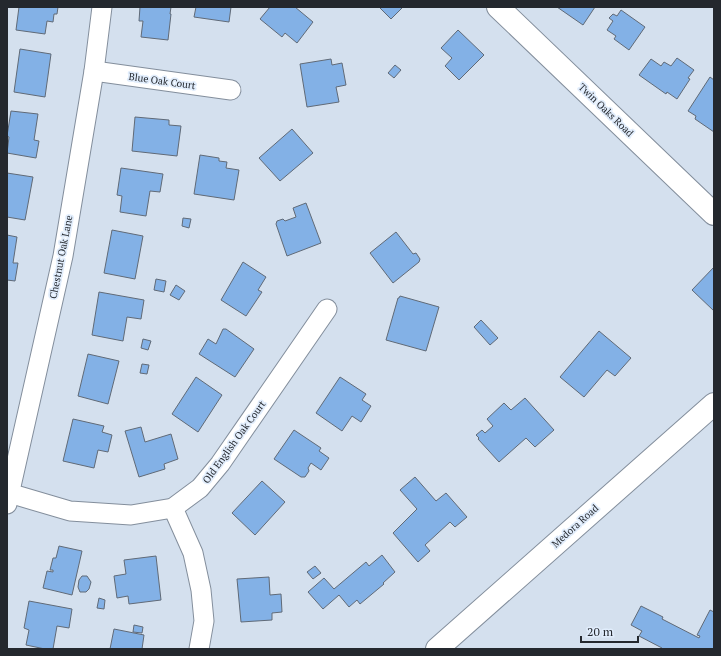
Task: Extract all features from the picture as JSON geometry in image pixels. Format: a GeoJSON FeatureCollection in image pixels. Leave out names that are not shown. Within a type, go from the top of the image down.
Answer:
{"type":"FeatureCollection","features":[{"type":"Feature","properties":{"kind":"street","name":"Chestnut Oak Lane"},"geometry":{"type":"LineString","coordinates":[[8,498],[63,256],[94,71],[102,7]]}},
{"type":"Feature","properties":{"kind":"street","name":"Twin Oaks Road"},"geometry":{"type":"LineString","coordinates":[[498,7],[714,214]]}},
{"type":"Feature","properties":{"kind":"street","name":"Blue Oak Court"},"geometry":{"type":"LineString","coordinates":[[94,71],[231,90]]}},
{"type":"Feature","properties":{"kind":"street","name":"Old English Oak Court"},"geometry":{"type":"LineString","coordinates":[[8,498],[70,512],[130,515],[173,508],[200,488],[220,464],[327,309]]}},
{"type":"Feature","properties":{"kind":"street","name":"Medora Road"},"geometry":{"type":"LineString","coordinates":[[437,649],[714,404]]}},
{"type":"Feature","properties":{"kind":"street"},"geometry":{"type":"LineString","coordinates":[[173,508],[193,553],[201,590],[204,621],[199,649]]}},
{"type":"Feature","properties":{"kind":"building"},"geometry":{"type":"Polygon","coordinates":[[[19,7],[58,7],[57,14],[54,14],[53,22],[47,21],[45,34],[16,30],[19,7]]]}},
{"type":"Feature","properties":{"kind":"building"},"geometry":{"type":"Polygon","coordinates":[[[140,7],[171,7],[168,40],[141,37],[143,21],[139,21],[140,7]]]}},
{"type":"Feature","properties":{"kind":"building"},"geometry":{"type":"Polygon","coordinates":[[[196,7],[231,7],[229,22],[194,17],[196,7]]]}},
{"type":"Feature","properties":{"kind":"building"},"geometry":{"type":"Polygon","coordinates":[[[270,7],[295,7],[313,22],[297,43],[285,33],[282,37],[260,19],[270,7]]]}},
{"type":"Feature","properties":{"kind":"building"},"geometry":{"type":"Polygon","coordinates":[[[379,7],[403,7],[391,19],[379,7]]]}},
{"type":"Feature","properties":{"kind":"building"},"geometry":{"type":"Polygon","coordinates":[[[557,7],[595,7],[583,25],[557,7]]]}},
{"type":"Feature","properties":{"kind":"building"},"geometry":{"type":"Polygon","coordinates":[[[621,10],[645,27],[629,50],[614,39],[616,36],[607,30],[613,21],[609,18],[613,14],[617,16],[621,10]]]}},
{"type":"Feature","properties":{"kind":"building"},"geometry":{"type":"Polygon","coordinates":[[[458,30],[484,55],[459,80],[445,66],[452,58],[441,48],[458,30]]]}},
{"type":"Feature","properties":{"kind":"building"},"geometry":{"type":"Polygon","coordinates":[[[20,49],[51,54],[45,97],[14,92],[20,49]]]}},
{"type":"Feature","properties":{"kind":"building"},"geometry":{"type":"Polygon","coordinates":[[[677,58],[694,70],[677,99],[667,92],[666,94],[639,75],[651,59],[661,66],[664,62],[671,66],[677,58]]]}},
{"type":"Feature","properties":{"kind":"building"},"geometry":{"type":"Polygon","coordinates":[[[331,59],[332,65],[342,63],[346,85],[336,87],[339,102],[307,107],[300,64],[331,59]]]}},
{"type":"Feature","properties":{"kind":"building"},"geometry":{"type":"Polygon","coordinates":[[[395,65],[401,70],[394,78],[388,73],[395,65]]]}},
{"type":"Feature","properties":{"kind":"building"},"geometry":{"type":"Polygon","coordinates":[[[710,77],[714,80],[714,132],[695,119],[696,116],[688,111],[710,77]]]}},
{"type":"Feature","properties":{"kind":"building"},"geometry":{"type":"Polygon","coordinates":[[[11,111],[38,114],[34,140],[39,141],[36,158],[7,153],[9,137],[7,136],[11,111]]]}},
{"type":"Feature","properties":{"kind":"building"},"geometry":{"type":"Polygon","coordinates":[[[135,117],[169,120],[169,125],[181,126],[177,156],[132,151],[135,117]]]}},
{"type":"Feature","properties":{"kind":"building"},"geometry":{"type":"Polygon","coordinates":[[[292,129],[313,153],[280,181],[259,158],[292,129]]]}},
{"type":"Feature","properties":{"kind":"building"},"geometry":{"type":"Polygon","coordinates":[[[200,155],[219,158],[219,161],[227,162],[226,168],[239,170],[234,200],[194,194],[200,155]]]}},
{"type":"Feature","properties":{"kind":"building"},"geometry":{"type":"Polygon","coordinates":[[[121,168],[163,174],[160,192],[150,191],[146,216],[120,212],[122,196],[117,195],[121,168]]]}},
{"type":"Feature","properties":{"kind":"building"},"geometry":{"type":"Polygon","coordinates":[[[7,173],[33,177],[25,220],[7,217],[7,173]]]}},
{"type":"Feature","properties":{"kind":"building"},"geometry":{"type":"Polygon","coordinates":[[[306,203],[321,243],[287,256],[276,224],[277,221],[283,219],[285,221],[296,217],[293,208],[306,203]]]}},
{"type":"Feature","properties":{"kind":"building"},"geometry":{"type":"Polygon","coordinates":[[[183,218],[191,219],[189,228],[182,226],[183,218]]]}},
{"type":"Feature","properties":{"kind":"building"},"geometry":{"type":"Polygon","coordinates":[[[112,230],[143,236],[135,279],[104,273],[112,230]]]}},
{"type":"Feature","properties":{"kind":"building"},"geometry":{"type":"Polygon","coordinates":[[[396,232],[413,254],[416,253],[420,259],[419,262],[393,283],[370,253],[396,232]]]}},
{"type":"Feature","properties":{"kind":"building"},"geometry":{"type":"Polygon","coordinates":[[[7,235],[17,237],[13,263],[18,263],[15,281],[7,280],[7,235]]]}},
{"type":"Feature","properties":{"kind":"building"},"geometry":{"type":"Polygon","coordinates":[[[243,262],[266,277],[258,290],[262,292],[246,316],[221,300],[243,262]]]}},
{"type":"Feature","properties":{"kind":"building"},"geometry":{"type":"Polygon","coordinates":[[[714,267],[714,311],[692,290],[714,267]]]}},
{"type":"Feature","properties":{"kind":"building"},"geometry":{"type":"Polygon","coordinates":[[[156,279],[166,281],[164,292],[154,290],[156,279]]]}},
{"type":"Feature","properties":{"kind":"building"},"geometry":{"type":"Polygon","coordinates":[[[176,285],[185,291],[179,300],[170,295],[176,285]]]}},
{"type":"Feature","properties":{"kind":"building"},"geometry":{"type":"Polygon","coordinates":[[[99,292],[144,300],[141,319],[127,317],[123,341],[92,335],[99,292]]]}},
{"type":"Feature","properties":{"kind":"building"},"geometry":{"type":"Polygon","coordinates":[[[400,296],[439,307],[426,351],[386,340],[398,298],[400,296]]]}},
{"type":"Feature","properties":{"kind":"building"},"geometry":{"type":"Polygon","coordinates":[[[481,320],[498,338],[490,345],[474,327],[481,320]]]}},
{"type":"Feature","properties":{"kind":"building"},"geometry":{"type":"Polygon","coordinates":[[[223,329],[226,329],[254,349],[235,377],[199,354],[208,339],[216,344],[223,329]]]}},
{"type":"Feature","properties":{"kind":"building"},"geometry":{"type":"Polygon","coordinates":[[[599,331],[631,358],[615,376],[607,370],[584,397],[560,377],[599,331]]]}},
{"type":"Feature","properties":{"kind":"building"},"geometry":{"type":"Polygon","coordinates":[[[143,339],[151,341],[148,350],[141,348],[143,339]]]}},
{"type":"Feature","properties":{"kind":"building"},"geometry":{"type":"Polygon","coordinates":[[[88,354],[119,361],[108,404],[78,396],[88,354]]]}},
{"type":"Feature","properties":{"kind":"building"},"geometry":{"type":"Polygon","coordinates":[[[142,364],[149,365],[147,374],[140,373],[142,364]]]}},
{"type":"Feature","properties":{"kind":"building"},"geometry":{"type":"Polygon","coordinates":[[[196,377],[222,395],[198,432],[172,414],[196,377]]]}},
{"type":"Feature","properties":{"kind":"building"},"geometry":{"type":"Polygon","coordinates":[[[340,377],[366,394],[362,400],[371,406],[361,422],[352,416],[342,431],[316,413],[340,377]]]}},
{"type":"Feature","properties":{"kind":"building"},"geometry":{"type":"Polygon","coordinates":[[[525,398],[554,430],[535,447],[526,438],[499,462],[476,435],[482,430],[485,433],[493,426],[487,419],[504,403],[511,410],[525,398]]]}},
{"type":"Feature","properties":{"kind":"building"},"geometry":{"type":"Polygon","coordinates":[[[73,419],[104,426],[102,432],[112,435],[108,452],[98,450],[94,468],[63,461],[73,419]]]}},
{"type":"Feature","properties":{"kind":"building"},"geometry":{"type":"Polygon","coordinates":[[[141,427],[145,442],[171,434],[178,459],[164,464],[165,469],[139,477],[125,431],[141,427]]]}},
{"type":"Feature","properties":{"kind":"building"},"geometry":{"type":"Polygon","coordinates":[[[294,430],[321,448],[319,451],[329,458],[321,470],[311,463],[308,468],[309,471],[305,477],[301,477],[274,459],[294,430]]]}},
{"type":"Feature","properties":{"kind":"building"},"geometry":{"type":"Polygon","coordinates":[[[415,477],[436,501],[446,493],[467,517],[455,527],[450,522],[425,545],[430,551],[418,562],[393,533],[417,509],[400,490],[415,477]]]}},
{"type":"Feature","properties":{"kind":"building"},"geometry":{"type":"Polygon","coordinates":[[[262,481],[285,502],[255,535],[232,513],[262,481]]]}},
{"type":"Feature","properties":{"kind":"building"},"geometry":{"type":"Polygon","coordinates":[[[59,546],[82,551],[72,595],[43,588],[47,571],[53,572],[53,570],[50,570],[53,558],[56,558],[59,546]]]}},
{"type":"Feature","properties":{"kind":"building"},"geometry":{"type":"Polygon","coordinates":[[[382,555],[395,572],[383,583],[384,584],[360,604],[357,600],[349,607],[339,595],[323,609],[308,592],[324,578],[334,589],[366,562],[369,566],[382,555]]]}},
{"type":"Feature","properties":{"kind":"building"},"geometry":{"type":"Polygon","coordinates":[[[156,556],[161,600],[129,604],[128,596],[117,598],[114,576],[126,574],[124,560],[156,556]]]}},
{"type":"Feature","properties":{"kind":"building"},"geometry":{"type":"Polygon","coordinates":[[[315,566],[321,573],[313,579],[307,572],[315,566]]]}},
{"type":"Feature","properties":{"kind":"building"},"geometry":{"type":"Polygon","coordinates":[[[82,576],[87,576],[91,582],[89,589],[86,592],[80,592],[78,587],[79,580],[82,576]]]}},
{"type":"Feature","properties":{"kind":"building"},"geometry":{"type":"Polygon","coordinates":[[[269,577],[270,595],[281,594],[282,612],[272,613],[272,620],[241,622],[237,579],[269,577]]]}},
{"type":"Feature","properties":{"kind":"building"},"geometry":{"type":"Polygon","coordinates":[[[99,598],[105,600],[104,609],[97,608],[99,598]]]}},
{"type":"Feature","properties":{"kind":"building"},"geometry":{"type":"Polygon","coordinates":[[[29,601],[72,609],[69,628],[57,626],[53,649],[26,645],[29,630],[24,628],[29,601]]]}},
{"type":"Feature","properties":{"kind":"building"},"geometry":{"type":"Polygon","coordinates":[[[641,606],[663,617],[662,619],[699,638],[700,636],[697,635],[710,610],[714,612],[714,649],[661,649],[662,648],[639,636],[642,631],[631,625],[641,606]]]}},
{"type":"Feature","properties":{"kind":"building"},"geometry":{"type":"Polygon","coordinates":[[[134,625],[143,627],[142,633],[133,632],[134,625]]]}},
{"type":"Feature","properties":{"kind":"building"},"geometry":{"type":"Polygon","coordinates":[[[114,629],[144,635],[142,649],[110,649],[114,629]]]}}]}
